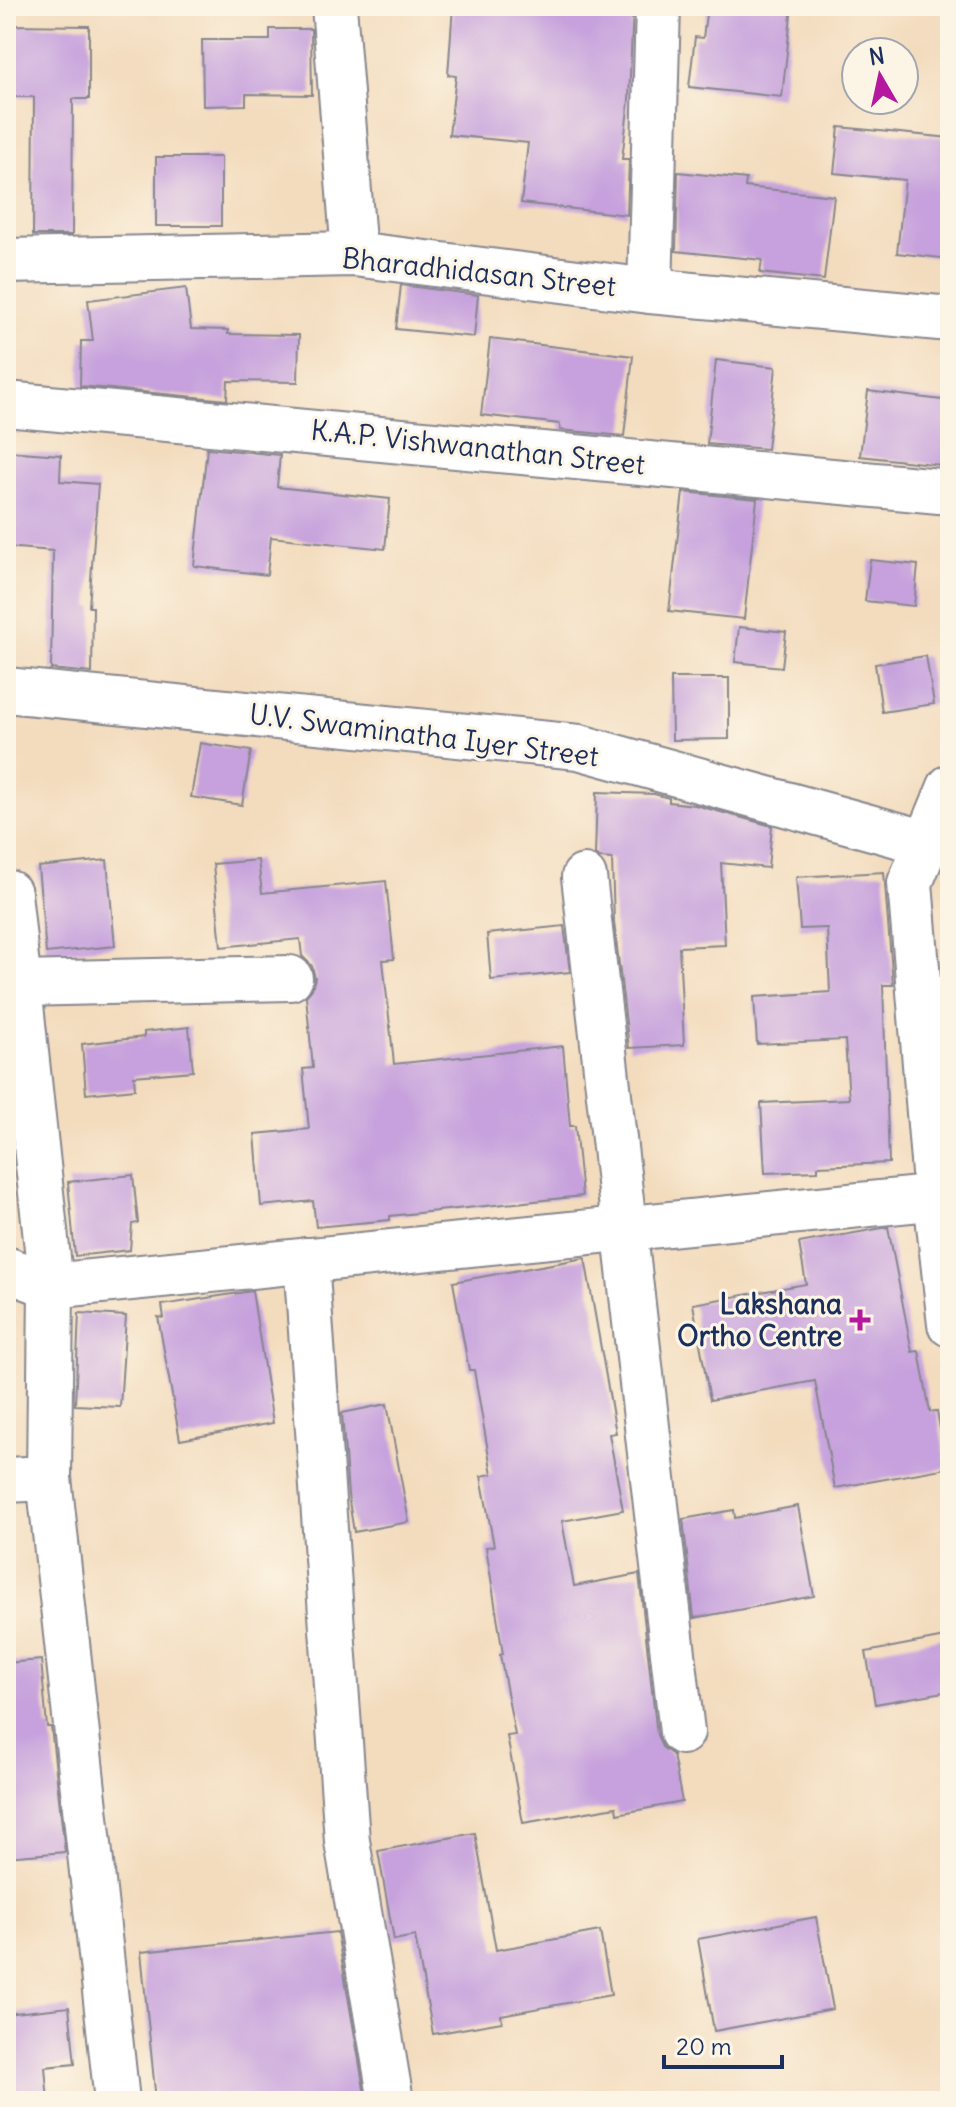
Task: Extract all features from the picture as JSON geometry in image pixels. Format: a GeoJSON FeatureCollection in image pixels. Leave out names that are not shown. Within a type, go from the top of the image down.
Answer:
{"type":"FeatureCollection","features":[{"type":"Feature","properties":{"kind":"street"},"geometry":{"type":"LineString","coordinates":[[334,6],[354,254]]}},
{"type":"Feature","properties":{"kind":"street"},"geometry":{"type":"LineString","coordinates":[[650,291],[658,6]]}},
{"type":"Feature","properties":{"kind":"street","name":"Bharadhidasan Street"},"geometry":{"type":"LineString","coordinates":[[6,261],[354,254],[650,291],[950,319]]}},
{"type":"Feature","properties":{"kind":"street","name":"K.A.P. Vishwanathan Street"},"geometry":{"type":"LineString","coordinates":[[6,404],[950,492]]}},
{"type":"Feature","properties":{"kind":"street","name":"U.V. Swaminatha Iyer Street"},"geometry":{"type":"LineString","coordinates":[[6,690],[579,747],[927,843]]}},
{"type":"Feature","properties":{"kind":"street"},"geometry":{"type":"LineString","coordinates":[[950,787],[910,883],[943,1196],[950,1324]]}},
{"type":"Feature","properties":{"kind":"street"},"geometry":{"type":"LineString","coordinates":[[584,877],[682,1732]]}},
{"type":"Feature","properties":{"kind":"street"},"geometry":{"type":"LineString","coordinates":[[9,893],[51,1286],[49,1478],[117,2101]]}},
{"type":"Feature","properties":{"kind":"street"},"geometry":{"type":"LineString","coordinates":[[19,984],[290,978]]}},
{"type":"Feature","properties":{"kind":"street"},"geometry":{"type":"LineString","coordinates":[[6,1269],[51,1286],[943,1196]]}},
{"type":"Feature","properties":{"kind":"street"},"geometry":{"type":"LineString","coordinates":[[306,1260],[347,1841],[391,2101]]}},
{"type":"Feature","properties":{"kind":"street"},"geometry":{"type":"LineString","coordinates":[[6,1480],[49,1478]]}},
{"type":"Feature","properties":{"kind":"building"},"geometry":{"type":"Polygon","coordinates":[[[453,6],[633,6],[629,100],[622,159],[629,159],[627,215],[521,203],[528,143],[449,135],[456,76],[448,75],[453,6]]]}},
{"type":"Feature","properties":{"kind":"building"},"geometry":{"type":"Polygon","coordinates":[[[707,6],[792,6],[782,97],[689,87],[695,37],[703,38],[707,6]]]}},
{"type":"Feature","properties":{"kind":"building"},"geometry":{"type":"Polygon","coordinates":[[[6,25],[89,26],[89,99],[73,99],[72,235],[33,235],[34,97],[6,97],[6,25]]]}},
{"type":"Feature","properties":{"kind":"building"},"geometry":{"type":"Polygon","coordinates":[[[270,29],[311,29],[312,95],[246,94],[246,105],[203,106],[202,40],[270,40],[270,29]]]}},
{"type":"Feature","properties":{"kind":"building"},"geometry":{"type":"Polygon","coordinates":[[[839,127],[950,138],[950,259],[897,253],[905,180],[834,173],[839,127]]]}},
{"type":"Feature","properties":{"kind":"building"},"geometry":{"type":"Polygon","coordinates":[[[156,157],[221,157],[221,226],[156,226],[156,157]]]}},
{"type":"Feature","properties":{"kind":"building"},"geometry":{"type":"Polygon","coordinates":[[[678,172],[746,179],[745,187],[834,196],[824,280],[760,273],[762,260],[676,251],[678,172]]]}},
{"type":"Feature","properties":{"kind":"building"},"geometry":{"type":"Polygon","coordinates":[[[401,285],[478,295],[474,337],[396,329],[401,285]]]}},
{"type":"Feature","properties":{"kind":"building"},"geometry":{"type":"Polygon","coordinates":[[[186,288],[191,329],[228,330],[228,334],[299,335],[298,382],[228,381],[227,400],[80,386],[81,341],[93,341],[88,300],[186,288]]]}},
{"type":"Feature","properties":{"kind":"building"},"geometry":{"type":"Polygon","coordinates":[[[490,339],[633,356],[624,436],[560,430],[560,424],[481,415],[490,339]]]}},
{"type":"Feature","properties":{"kind":"building"},"geometry":{"type":"Polygon","coordinates":[[[716,360],[776,367],[767,449],[707,444],[716,360]]]}},
{"type":"Feature","properties":{"kind":"building"},"geometry":{"type":"Polygon","coordinates":[[[868,391],[950,401],[950,466],[860,456],[868,391]]]}},
{"type":"Feature","properties":{"kind":"building"},"geometry":{"type":"Polygon","coordinates":[[[207,448],[280,455],[277,487],[390,499],[385,549],[271,537],[267,575],[194,566],[207,448]]]}},
{"type":"Feature","properties":{"kind":"building"},"geometry":{"type":"Polygon","coordinates":[[[6,451],[61,455],[60,481],[98,484],[89,607],[93,607],[92,673],[51,669],[53,551],[6,547],[6,451]]]}},
{"type":"Feature","properties":{"kind":"building"},"geometry":{"type":"Polygon","coordinates":[[[683,492],[757,499],[744,619],[669,611],[683,492]]]}},
{"type":"Feature","properties":{"kind":"building"},"geometry":{"type":"Polygon","coordinates":[[[870,560],[918,565],[914,606],[865,601],[870,560]]]}},
{"type":"Feature","properties":{"kind":"building"},"geometry":{"type":"Polygon","coordinates":[[[739,627],[786,632],[782,667],[735,662],[739,627]]]}},
{"type":"Feature","properties":{"kind":"building"},"geometry":{"type":"Polygon","coordinates":[[[926,656],[934,704],[882,712],[875,664],[926,656]]]}},
{"type":"Feature","properties":{"kind":"building"},"geometry":{"type":"Polygon","coordinates":[[[671,678],[729,678],[729,739],[672,740],[671,678]]]}},
{"type":"Feature","properties":{"kind":"building"},"geometry":{"type":"Polygon","coordinates":[[[200,743],[251,751],[242,805],[191,797],[200,743]]]}},
{"type":"Feature","properties":{"kind":"building"},"geometry":{"type":"Polygon","coordinates":[[[597,792],[654,794],[669,798],[669,802],[695,805],[772,826],[768,868],[721,863],[725,945],[679,947],[684,1045],[629,1048],[614,922],[612,859],[595,855],[597,792]]]}},
{"type":"Feature","properties":{"kind":"building"},"geometry":{"type":"Polygon","coordinates":[[[107,860],[115,946],[46,953],[38,867],[107,860]]]}},
{"type":"Feature","properties":{"kind":"building"},"geometry":{"type":"Polygon","coordinates":[[[258,860],[262,893],[386,881],[394,959],[383,960],[394,1064],[563,1046],[570,1126],[575,1126],[582,1196],[316,1227],[313,1201],[261,1206],[255,1134],[309,1129],[303,1069],[313,1068],[306,996],[315,978],[312,966],[302,956],[300,939],[221,947],[213,864],[258,860]]]}},
{"type":"Feature","properties":{"kind":"building"},"geometry":{"type":"Polygon","coordinates":[[[884,872],[893,985],[883,985],[889,1163],[818,1166],[818,1171],[765,1173],[761,1103],[849,1099],[845,1040],[757,1044],[754,997],[830,992],[827,928],[800,929],[796,877],[884,872]]]}},
{"type":"Feature","properties":{"kind":"building"},"geometry":{"type":"Polygon","coordinates":[[[564,926],[570,972],[491,980],[487,934],[564,926]]]}},
{"type":"Feature","properties":{"kind":"building"},"geometry":{"type":"Polygon","coordinates":[[[189,1027],[193,1071],[134,1076],[135,1089],[86,1094],[82,1044],[144,1037],[144,1032],[189,1027]]]}},
{"type":"Feature","properties":{"kind":"building"},"geometry":{"type":"Polygon","coordinates":[[[133,1175],[138,1223],[132,1224],[130,1250],[75,1256],[68,1182],[133,1175]]]}},
{"type":"Feature","properties":{"kind":"building"},"geometry":{"type":"Polygon","coordinates":[[[888,1227],[912,1352],[919,1351],[930,1412],[937,1411],[947,1468],[835,1488],[815,1381],[710,1400],[693,1304],[806,1284],[799,1243],[888,1227]]]}},
{"type":"Feature","properties":{"kind":"building"},"geometry":{"type":"Polygon","coordinates":[[[585,1258],[616,1433],[609,1434],[623,1510],[562,1521],[574,1586],[639,1574],[657,1735],[662,1747],[673,1755],[682,1802],[617,1814],[616,1807],[523,1823],[507,1736],[515,1735],[500,1655],[503,1654],[486,1547],[494,1546],[481,1476],[492,1474],[474,1370],[469,1370],[453,1282],[585,1258]]]}},
{"type":"Feature","properties":{"kind":"building"},"geometry":{"type":"Polygon","coordinates":[[[252,1291],[273,1423],[180,1440],[158,1317],[164,1318],[162,1305],[252,1291]]]}},
{"type":"Feature","properties":{"kind":"building"},"geometry":{"type":"Polygon","coordinates":[[[79,1313],[126,1316],[120,1407],[75,1405],[79,1313]]]}},
{"type":"Feature","properties":{"kind":"building"},"geometry":{"type":"Polygon","coordinates":[[[387,1404],[409,1522],[354,1532],[342,1413],[387,1404]]]}},
{"type":"Feature","properties":{"kind":"building"},"geometry":{"type":"Polygon","coordinates":[[[798,1506],[814,1596],[694,1618],[683,1519],[734,1510],[735,1518],[798,1506]]]}},
{"type":"Feature","properties":{"kind":"building"},"geometry":{"type":"Polygon","coordinates":[[[950,1636],[950,1691],[875,1704],[866,1652],[950,1636]]]}},
{"type":"Feature","properties":{"kind":"building"},"geometry":{"type":"Polygon","coordinates":[[[41,1660],[65,1852],[6,1857],[6,1663],[41,1660]]]}},
{"type":"Feature","properties":{"kind":"building"},"geometry":{"type":"Polygon","coordinates":[[[475,1833],[496,1950],[600,1931],[611,1995],[501,2015],[502,2022],[433,2034],[415,1936],[394,1940],[378,1851],[475,1833]]]}},
{"type":"Feature","properties":{"kind":"building"},"geometry":{"type":"Polygon","coordinates":[[[816,1917],[833,2009],[714,2031],[698,1939],[816,1917]]]}},
{"type":"Feature","properties":{"kind":"building"},"geometry":{"type":"Polygon","coordinates":[[[337,1932],[366,2101],[156,2101],[141,1952],[337,1932]]]}},
{"type":"Feature","properties":{"kind":"building"},"geometry":{"type":"Polygon","coordinates":[[[69,2007],[75,2064],[45,2067],[48,2101],[6,2101],[6,2014],[69,2007]]]}},
{"type":"Feature","properties":{"kind":"place","name":"Lakshana Ortho Centre"},"geometry":{"type":"Point","coordinates":[860,1320]}}]}
